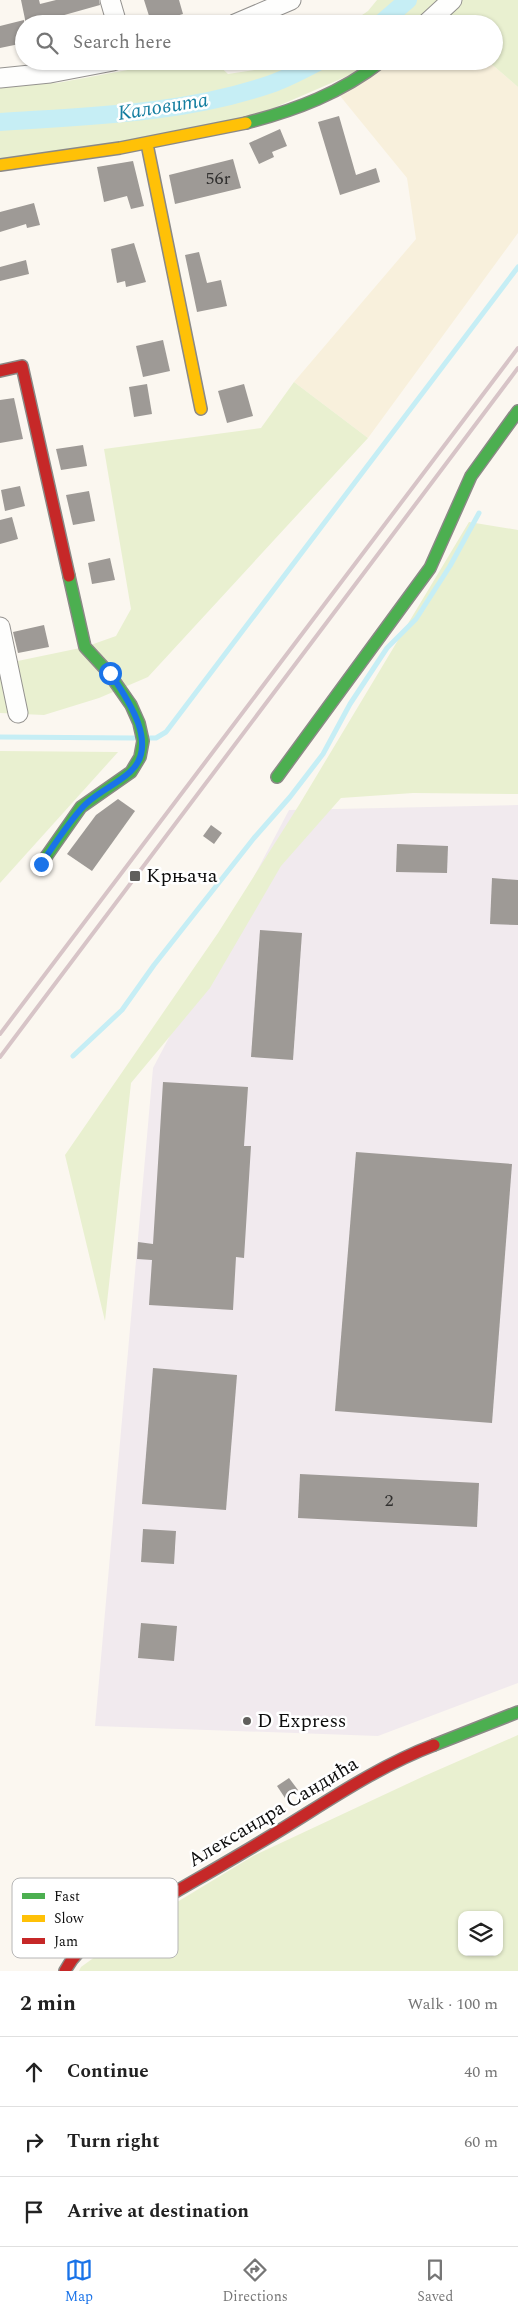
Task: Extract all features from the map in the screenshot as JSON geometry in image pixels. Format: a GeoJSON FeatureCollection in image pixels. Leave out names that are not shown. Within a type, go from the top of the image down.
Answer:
{"type":"FeatureCollection","features":[{"type":"Feature","properties":{"kind":"street"},"geometry":{"type":"LineString","coordinates":[[110,0],[114,15]]}},
{"type":"Feature","properties":{"kind":"street"},"geometry":{"type":"LineString","coordinates":[[256,15],[291,0]]}},
{"type":"Feature","properties":{"kind":"street"},"geometry":{"type":"LineString","coordinates":[[436,15],[452,0]]}},
{"type":"Feature","properties":{"kind":"street"},"geometry":{"type":"LineString","coordinates":[[0,78],[66,70]]}},
{"type":"Feature","properties":{"kind":"street"},"geometry":{"type":"LineString","coordinates":[[0,165],[147,144],[232,126],[321,98],[347,86],[369,70]]}},
{"type":"Feature","properties":{"kind":"street"},"geometry":{"type":"LineString","coordinates":[[147,144],[201,409]]}},
{"type":"Feature","properties":{"kind":"street"},"geometry":{"type":"LineString","coordinates":[[0,372],[22,366],[85,647],[110,673],[128,700],[139,726],[142,748],[140,759],[131,771],[86,803],[41,864]]}},
{"type":"Feature","properties":{"kind":"street"},"geometry":{"type":"LineString","coordinates":[[277,777],[430,568],[471,476],[518,411]]}},
{"type":"Feature","properties":{"kind":"street"},"geometry":{"type":"LineString","coordinates":[[0,627],[18,713]]}},
{"type":"Feature","properties":{"kind":"street","name":"Александра Сандића"},"geometry":{"type":"LineString","coordinates":[[178,1890],[260,1843],[356,1782],[402,1757],[518,1712]]}},
{"type":"Feature","properties":{"kind":"street","name":"Александра Сандића"},"geometry":{"type":"LineString","coordinates":[[65,1971],[68,1963],[73,1958]]}},
{"type":"Feature","properties":{"kind":"shaded area"},"geometry":{"type":"Polygon","coordinates":[[[368,70],[498,70],[518,87],[518,233],[368,438],[294,382],[416,239],[407,178],[336,91],[368,70]]]}},
{"type":"Feature","properties":{"kind":"shaded area","name":"D Express"},"geometry":{"type":"Polygon","coordinates":[[[518,805],[518,1683],[378,1736],[95,1726],[153,1068],[289,810],[518,805]]]}},
{"type":"Feature","properties":{"kind":"green space"},"geometry":{"type":"Polygon","coordinates":[[[377,0],[450,0],[434,15],[362,15],[377,0]]]}},
{"type":"Feature","properties":{"kind":"green space"},"geometry":{"type":"Polygon","coordinates":[[[452,0],[518,0],[518,87],[498,70],[503,70],[503,15],[436,15],[452,0]]]}},
{"type":"Feature","properties":{"kind":"green space"},"geometry":{"type":"Polygon","coordinates":[[[128,70],[224,70],[228,74],[255,70],[361,70],[232,126],[0,165],[0,84],[57,83],[128,70]]]}},
{"type":"Feature","properties":{"kind":"green space"},"geometry":{"type":"Polygon","coordinates":[[[294,382],[368,438],[148,677],[99,698],[44,715],[0,713],[0,627],[8,663],[85,647],[116,636],[131,609],[104,449],[261,428],[294,382]]]}},
{"type":"Feature","properties":{"kind":"green space"},"geometry":{"type":"Polygon","coordinates":[[[469,522],[518,530],[518,794],[413,793],[341,798],[281,866],[210,988],[131,1083],[105,1321],[65,1155],[218,933],[299,805],[469,522]]]}},
{"type":"Feature","properties":{"kind":"green space"},"geometry":{"type":"Polygon","coordinates":[[[0,751],[118,752],[0,883],[0,751]]]}},
{"type":"Feature","properties":{"kind":"green space"},"geometry":{"type":"Polygon","coordinates":[[[518,1735],[518,1971],[79,1971],[81,1967],[93,1958],[178,1958],[178,1902],[253,1856],[422,1777],[518,1735]]]}},
{"type":"Feature","properties":{"kind":"building"},"geometry":{"type":"Polygon","coordinates":[[[21,0],[39,0],[40,4],[56,0],[99,0],[100,5],[64,15],[24,15],[21,0]]]}},
{"type":"Feature","properties":{"kind":"building"},"geometry":{"type":"Polygon","coordinates":[[[144,0],[179,0],[183,14],[180,15],[149,15],[144,0]]]}},
{"type":"Feature","properties":{"kind":"building"},"geometry":{"type":"Polygon","coordinates":[[[15,22],[15,45],[0,48],[0,26],[15,22]]]}},
{"type":"Feature","properties":{"kind":"building"},"geometry":{"type":"Polygon","coordinates":[[[339,116],[356,175],[376,168],[380,182],[340,195],[318,122],[339,116]]]}},
{"type":"Feature","properties":{"kind":"building"},"geometry":{"type":"Polygon","coordinates":[[[280,129],[287,146],[272,152],[274,157],[259,164],[249,143],[280,129]]]}},
{"type":"Feature","properties":{"kind":"building"},"geometry":{"type":"Polygon","coordinates":[[[233,159],[241,188],[175,204],[169,175],[233,159]]]}},
{"type":"Feature","properties":{"kind":"building"},"geometry":{"type":"Polygon","coordinates":[[[133,161],[144,206],[131,209],[127,196],[104,202],[97,167],[133,161]]]}},
{"type":"Feature","properties":{"kind":"building"},"geometry":{"type":"Polygon","coordinates":[[[34,203],[40,225],[27,228],[26,224],[0,232],[0,212],[34,203]]]}},
{"type":"Feature","properties":{"kind":"building"},"geometry":{"type":"Polygon","coordinates":[[[134,243],[146,282],[126,287],[125,281],[117,283],[111,249],[134,243]]]}},
{"type":"Feature","properties":{"kind":"building"},"geometry":{"type":"Polygon","coordinates":[[[199,252],[207,283],[221,280],[227,306],[197,312],[185,255],[199,252]]]}},
{"type":"Feature","properties":{"kind":"building"},"geometry":{"type":"Polygon","coordinates":[[[26,260],[29,274],[0,281],[0,267],[26,260]]]}},
{"type":"Feature","properties":{"kind":"building"},"geometry":{"type":"Polygon","coordinates":[[[163,340],[170,371],[143,377],[136,346],[163,340]]]}},
{"type":"Feature","properties":{"kind":"building"},"geometry":{"type":"Polygon","coordinates":[[[147,384],[152,414],[134,417],[129,387],[147,384]]]}},
{"type":"Feature","properties":{"kind":"building"},"geometry":{"type":"Polygon","coordinates":[[[244,384],[253,416],[227,423],[218,391],[244,384]]]}},
{"type":"Feature","properties":{"kind":"building"},"geometry":{"type":"Polygon","coordinates":[[[14,398],[23,439],[0,443],[0,400],[14,398]]]}},
{"type":"Feature","properties":{"kind":"building"},"geometry":{"type":"Polygon","coordinates":[[[83,445],[87,466],[61,470],[56,449],[83,445]]]}},
{"type":"Feature","properties":{"kind":"building"},"geometry":{"type":"Polygon","coordinates":[[[20,486],[25,506],[5,511],[1,490],[20,486]]]}},
{"type":"Feature","properties":{"kind":"building"},"geometry":{"type":"Polygon","coordinates":[[[89,491],[95,521],[73,525],[66,495],[89,491]]]}},
{"type":"Feature","properties":{"kind":"building"},"geometry":{"type":"Polygon","coordinates":[[[12,517],[18,539],[0,544],[0,520],[12,517]]]}},
{"type":"Feature","properties":{"kind":"building"},"geometry":{"type":"Polygon","coordinates":[[[110,558],[115,580],[92,584],[88,563],[110,558]]]}},
{"type":"Feature","properties":{"kind":"building"},"geometry":{"type":"Polygon","coordinates":[[[44,625],[49,647],[18,653],[13,632],[44,625]]]}},
{"type":"Feature","properties":{"kind":"building"},"geometry":{"type":"Polygon","coordinates":[[[118,799],[135,811],[92,871],[67,854],[96,815],[118,799]]]}},
{"type":"Feature","properties":{"kind":"building"},"geometry":{"type":"Polygon","coordinates":[[[211,825],[222,833],[214,844],[203,836],[211,825]]]}},
{"type":"Feature","properties":{"kind":"building"},"geometry":{"type":"Polygon","coordinates":[[[397,844],[448,846],[447,873],[396,872],[397,844]]]}},
{"type":"Feature","properties":{"kind":"building"},"geometry":{"type":"Polygon","coordinates":[[[492,878],[518,880],[518,925],[490,924],[492,878]]]}},
{"type":"Feature","properties":{"kind":"building"},"geometry":{"type":"Polygon","coordinates":[[[260,930],[302,933],[293,1060],[251,1057],[260,930]]]}},
{"type":"Feature","properties":{"kind":"building"},"geometry":{"type":"Polygon","coordinates":[[[163,1082],[248,1087],[244,1146],[251,1146],[244,1258],[236,1257],[233,1310],[149,1305],[152,1260],[137,1259],[138,1242],[153,1244],[163,1082]]]}},
{"type":"Feature","properties":{"kind":"building"},"geometry":{"type":"Polygon","coordinates":[[[356,1152],[512,1164],[492,1423],[335,1411],[356,1152]]]}},
{"type":"Feature","properties":{"kind":"building"},"geometry":{"type":"Polygon","coordinates":[[[153,1368],[237,1375],[226,1510],[142,1504],[153,1368]]]}},
{"type":"Feature","properties":{"kind":"building"},"geometry":{"type":"Polygon","coordinates":[[[300,1474],[479,1483],[477,1527],[298,1518],[300,1474]]]}},
{"type":"Feature","properties":{"kind":"building"},"geometry":{"type":"Polygon","coordinates":[[[143,1529],[176,1531],[174,1564],[141,1562],[143,1529]]]}},
{"type":"Feature","properties":{"kind":"building"},"geometry":{"type":"Polygon","coordinates":[[[141,1623],[177,1626],[174,1661],[138,1658],[141,1623]]]}},
{"type":"Feature","properties":{"kind":"building"},"geometry":{"type":"Polygon","coordinates":[[[289,1778],[298,1790],[285,1798],[277,1786],[289,1778]]]}},
{"type":"Feature","properties":{"kind":"waterway","name":"Каловита"},"geometry":{"type":"LineString","coordinates":[[390,15],[408,0]]}},
{"type":"Feature","properties":{"kind":"waterway","name":"Каловита"},"geometry":{"type":"LineString","coordinates":[[0,122],[171,108],[238,94],[271,84],[302,70]]}},
{"type":"Feature","properties":{"kind":"waterway"},"geometry":{"type":"LineString","coordinates":[[150,738],[156,738],[166,732],[518,267]]}},
{"type":"Feature","properties":{"kind":"waterway"},"geometry":{"type":"LineString","coordinates":[[73,1056],[122,1010],[154,965],[323,754],[350,704],[387,648],[416,619],[450,566],[479,513]]}},
{"type":"Feature","properties":{"kind":"waterway"},"geometry":{"type":"LineString","coordinates":[[0,737],[134,738]]}},
{"type":"Feature","properties":{"kind":"railway"},"geometry":{"type":"LineString","coordinates":[[0,1034],[518,348]]}},
{"type":"Feature","properties":{"kind":"railway"},"geometry":{"type":"LineString","coordinates":[[0,1057],[518,368]]}},
{"type":"Feature","properties":{"kind":"traffic: fast"},"geometry":{"type":"LineString","coordinates":[[246,123],[317,99],[369,70]]}},
{"type":"Feature","properties":{"kind":"traffic: fast"},"geometry":{"type":"LineString","coordinates":[[277,777],[430,568],[471,476],[518,411]]}},
{"type":"Feature","properties":{"kind":"traffic: fast"},"geometry":{"type":"LineString","coordinates":[[41,864],[81,807],[131,772],[140,757],[143,741],[139,723],[131,705],[108,672],[85,647],[69,576]]}},
{"type":"Feature","properties":{"kind":"traffic: fast"},"geometry":{"type":"LineString","coordinates":[[434,1745],[518,1712]]}},
{"type":"Feature","properties":{"kind":"traffic: slow"},"geometry":{"type":"LineString","coordinates":[[0,165],[120,148],[246,123]]}},
{"type":"Feature","properties":{"kind":"traffic: slow"},"geometry":{"type":"LineString","coordinates":[[147,144],[201,409]]}},
{"type":"Feature","properties":{"kind":"traffic: jam"},"geometry":{"type":"LineString","coordinates":[[0,371],[22,366],[69,576]]}},
{"type":"Feature","properties":{"kind":"traffic: jam"},"geometry":{"type":"LineString","coordinates":[[178,1890],[366,1778],[434,1745]]}},
{"type":"Feature","properties":{"kind":"traffic: jam"},"geometry":{"type":"LineString","coordinates":[[65,1971],[74,1958]]}},
{"type":"Feature","properties":{"kind":"place","name":"Крњача"},"geometry":{"type":"Point","coordinates":[135,876]}},
{"type":"Feature","properties":{"kind":"place","name":"D Express"},"geometry":{"type":"Point","coordinates":[247,1721]}},
{"type":"Feature","properties":{"kind":"route"},"geometry":{"type":"LineString","coordinates":[[41,864],[86,803],[131,771],[140,759],[142,748],[138,720],[128,700],[110,673]]}}]}
